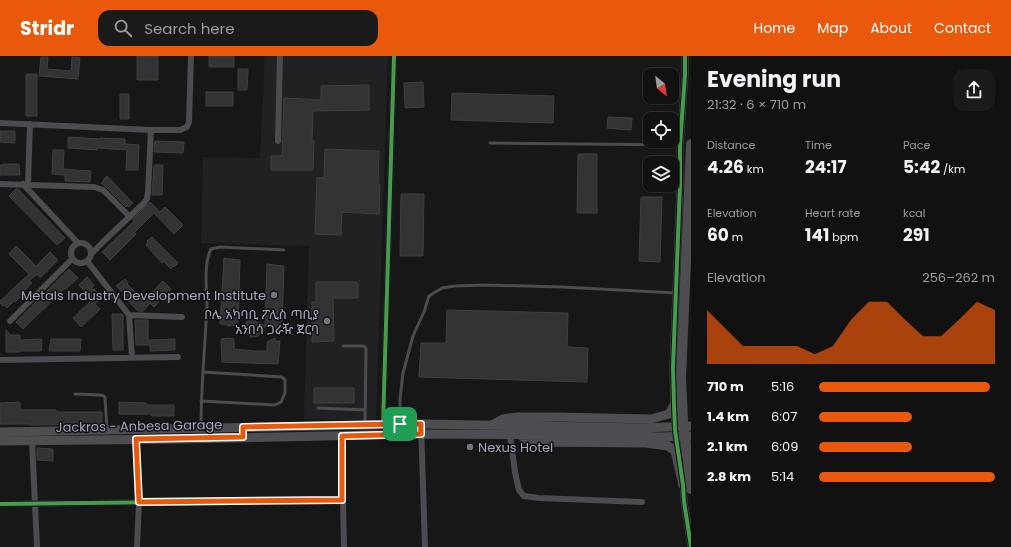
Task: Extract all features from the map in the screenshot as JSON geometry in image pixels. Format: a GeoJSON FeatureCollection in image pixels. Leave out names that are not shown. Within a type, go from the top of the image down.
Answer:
{"type":"FeatureCollection","features":[{"type":"Feature","properties":{"kind":"highway"},"geometry":{"type":"LineString","coordinates":[[687,487],[681,378],[691,144]]}},
{"type":"Feature","properties":{"kind":"main road"},"geometry":{"type":"LineString","coordinates":[[491,426],[503,419],[518,417],[651,419],[669,414],[674,406]]}},
{"type":"Feature","properties":{"kind":"main road"},"geometry":{"type":"LineString","coordinates":[[0,432],[421,424],[491,426],[513,432],[538,435],[653,437],[691,436]]}},
{"type":"Feature","properties":{"kind":"main road"},"geometry":{"type":"LineString","coordinates":[[513,432],[691,426]]}},
{"type":"Feature","properties":{"kind":"main road"},"geometry":{"type":"LineString","coordinates":[[243,427],[243,437]]}},
{"type":"Feature","properties":{"kind":"main road"},"geometry":{"type":"LineString","coordinates":[[513,432],[532,442],[646,442],[668,446],[675,451],[687,487]]}},
{"type":"Feature","properties":{"kind":"main road","name":"Jackros - Anbesa Garage"},"geometry":{"type":"LineString","coordinates":[[0,441],[513,432]]}},
{"type":"Feature","properties":{"kind":"street"},"geometry":{"type":"LineString","coordinates":[[0,123],[180,130],[187,127],[189,122],[191,56]]}},
{"type":"Feature","properties":{"kind":"street"},"geometry":{"type":"LineString","coordinates":[[278,141],[280,56]]}},
{"type":"Feature","properties":{"kind":"street"},"geometry":{"type":"LineString","coordinates":[[383,425],[394,56]]}},
{"type":"Feature","properties":{"kind":"street"},"geometry":{"type":"LineString","coordinates":[[685,56],[680,145],[680,184],[673,367],[675,430],[687,487],[684,501],[691,547]]}},
{"type":"Feature","properties":{"kind":"street"},"geometry":{"type":"LineString","coordinates":[[30,124],[26,184],[78,243],[86,245],[91,250],[91,254]]}},
{"type":"Feature","properties":{"kind":"street"},"geometry":{"type":"LineString","coordinates":[[78,243],[70,251],[70,255],[75,262],[79,264],[88,261],[91,254],[147,199],[151,130]]}},
{"type":"Feature","properties":{"kind":"street"},"geometry":{"type":"LineString","coordinates":[[0,184],[94,187],[103,190],[130,217]]}},
{"type":"Feature","properties":{"kind":"street"},"geometry":{"type":"LineString","coordinates":[[10,321],[72,259]]}},
{"type":"Feature","properties":{"kind":"street"},"geometry":{"type":"LineString","coordinates":[[88,261],[129,315],[132,357]]}},
{"type":"Feature","properties":{"kind":"street"},"geometry":{"type":"LineString","coordinates":[[129,315],[182,317]]}},
{"type":"Feature","properties":{"kind":"street"},"geometry":{"type":"LineString","coordinates":[[0,360],[178,357]]}},
{"type":"Feature","properties":{"kind":"street"},"geometry":{"type":"LineString","coordinates":[[421,424],[425,547]]}},
{"type":"Feature","properties":{"kind":"street"},"geometry":{"type":"LineString","coordinates":[[513,432],[515,472],[519,490],[524,496],[539,498],[642,502]]}},
{"type":"Feature","properties":{"kind":"street"},"geometry":{"type":"LineString","coordinates":[[342,436],[344,547]]}},
{"type":"Feature","properties":{"kind":"street"},"geometry":{"type":"LineString","coordinates":[[136,439],[139,502],[137,547]]}},
{"type":"Feature","properties":{"kind":"street"},"geometry":{"type":"LineString","coordinates":[[32,441],[37,547]]}},
{"type":"Feature","properties":{"kind":"street"},"geometry":{"type":"LineString","coordinates":[[0,504],[342,500]]}},
{"type":"Feature","properties":{"kind":"lane"},"geometry":{"type":"LineString","coordinates":[[490,143],[680,145]]}},
{"type":"Feature","properties":{"kind":"lane"},"geometry":{"type":"LineString","coordinates":[[201,428],[201,401],[207,306],[206,264],[208,255],[211,249],[220,247],[284,250]]}},
{"type":"Feature","properties":{"kind":"lane"},"geometry":{"type":"LineString","coordinates":[[400,424],[400,398],[403,373],[413,336],[424,312],[429,296],[442,288],[485,285],[562,287],[676,293]]}},
{"type":"Feature","properties":{"kind":"lane"},"geometry":{"type":"LineString","coordinates":[[343,346],[362,346],[366,349],[365,425]]}},
{"type":"Feature","properties":{"kind":"lane"},"geometry":{"type":"LineString","coordinates":[[201,401],[275,405],[281,402],[285,393],[285,380],[282,378],[203,372]]}},
{"type":"Feature","properties":{"kind":"lane"},"geometry":{"type":"LineString","coordinates":[[75,394],[104,396],[106,404],[107,430]]}},
{"type":"Feature","properties":{"kind":"lane"},"geometry":{"type":"LineString","coordinates":[[318,408],[365,410]]}},
{"type":"Feature","properties":{"kind":"shaded area"},"geometry":{"type":"Polygon","coordinates":[[[265,56],[388,56],[376,421],[304,419],[309,246],[201,243],[203,157],[260,158],[265,56]]]}},
{"type":"Feature","properties":{"kind":"building"},"geometry":{"type":"Polygon","coordinates":[[[137,56],[158,56],[158,80],[137,80],[137,56]]]}},
{"type":"Feature","properties":{"kind":"building"},"geometry":{"type":"Polygon","coordinates":[[[209,56],[234,56],[234,67],[209,67],[209,56]]]}},
{"type":"Feature","properties":{"kind":"building"},"geometry":{"type":"Polygon","coordinates":[[[41,57],[48,57],[47,69],[71,71],[72,57],[80,58],[78,79],[39,76],[41,57]]]}},
{"type":"Feature","properties":{"kind":"building"},"geometry":{"type":"Polygon","coordinates":[[[238,69],[248,69],[247,90],[238,90],[238,69]]]}},
{"type":"Feature","properties":{"kind":"building"},"geometry":{"type":"Polygon","coordinates":[[[26,74],[37,74],[37,116],[26,116],[26,74]]]}},
{"type":"Feature","properties":{"kind":"building"},"geometry":{"type":"Polygon","coordinates":[[[423,82],[424,107],[405,108],[404,83],[423,82]]]}},
{"type":"Feature","properties":{"kind":"building"},"geometry":{"type":"Polygon","coordinates":[[[369,85],[369,110],[313,111],[313,170],[271,170],[271,156],[282,156],[284,98],[321,100],[321,86],[369,85]]]}},
{"type":"Feature","properties":{"kind":"building"},"geometry":{"type":"Polygon","coordinates":[[[206,92],[233,92],[233,106],[206,106],[206,92]]]}},
{"type":"Feature","properties":{"kind":"building"},"geometry":{"type":"Polygon","coordinates":[[[452,93],[554,96],[553,123],[451,120],[452,93]]]}},
{"type":"Feature","properties":{"kind":"building"},"geometry":{"type":"Polygon","coordinates":[[[120,94],[129,94],[129,119],[120,119],[120,94]]]}},
{"type":"Feature","properties":{"kind":"building"},"geometry":{"type":"Polygon","coordinates":[[[608,117],[632,118],[631,130],[607,128],[608,117]]]}},
{"type":"Feature","properties":{"kind":"building"},"geometry":{"type":"Polygon","coordinates":[[[0,131],[15,131],[15,143],[0,142],[0,131]]]}},
{"type":"Feature","properties":{"kind":"building"},"geometry":{"type":"Polygon","coordinates":[[[68,137],[125,139],[125,144],[139,145],[138,170],[126,170],[127,150],[68,148],[68,137]]]}},
{"type":"Feature","properties":{"kind":"building"},"geometry":{"type":"Polygon","coordinates":[[[155,141],[184,142],[183,153],[154,152],[155,141]]]}},
{"type":"Feature","properties":{"kind":"building"},"geometry":{"type":"Polygon","coordinates":[[[325,149],[379,151],[379,214],[342,212],[341,235],[315,234],[317,177],[324,178],[325,149]]]}},
{"type":"Feature","properties":{"kind":"building"},"geometry":{"type":"Polygon","coordinates":[[[53,150],[64,150],[63,169],[91,171],[90,182],[65,181],[65,175],[52,174],[53,150]]]}},
{"type":"Feature","properties":{"kind":"building"},"geometry":{"type":"Polygon","coordinates":[[[578,154],[597,154],[597,213],[577,213],[578,154]]]}},
{"type":"Feature","properties":{"kind":"building"},"geometry":{"type":"Polygon","coordinates":[[[19,164],[20,175],[0,175],[0,165],[19,164]]]}},
{"type":"Feature","properties":{"kind":"building"},"geometry":{"type":"Polygon","coordinates":[[[154,165],[163,165],[162,195],[152,195],[154,165]]]}},
{"type":"Feature","properties":{"kind":"building"},"geometry":{"type":"Polygon","coordinates":[[[107,176],[133,203],[129,207],[126,207],[101,183],[107,176]]]}},
{"type":"Feature","properties":{"kind":"building"},"geometry":{"type":"Polygon","coordinates":[[[16,189],[18,189],[65,238],[57,245],[9,196],[16,189]]]}},
{"type":"Feature","properties":{"kind":"building"},"geometry":{"type":"Polygon","coordinates":[[[401,194],[424,194],[423,256],[400,256],[401,194]]]}},
{"type":"Feature","properties":{"kind":"building"},"geometry":{"type":"Polygon","coordinates":[[[641,197],[662,197],[660,262],[639,261],[641,197]]]}},
{"type":"Feature","properties":{"kind":"building"},"geometry":{"type":"Polygon","coordinates":[[[150,202],[160,212],[165,207],[183,225],[174,234],[154,213],[134,233],[136,234],[110,260],[102,252],[134,221],[134,218],[150,202]]]}},
{"type":"Feature","properties":{"kind":"building"},"geometry":{"type":"Polygon","coordinates":[[[152,237],[178,263],[171,269],[163,261],[162,263],[146,245],[148,242],[147,241],[152,237]]]}},
{"type":"Feature","properties":{"kind":"building"},"geometry":{"type":"Polygon","coordinates":[[[16,246],[36,266],[50,252],[58,260],[40,278],[37,274],[29,281],[32,283],[24,291],[25,292],[7,308],[0,303],[0,301],[29,274],[9,254],[16,246]]]}},
{"type":"Feature","properties":{"kind":"building"},"geometry":{"type":"Polygon","coordinates":[[[224,258],[240,260],[238,325],[228,326],[220,324],[224,258]]]}},
{"type":"Feature","properties":{"kind":"building"},"geometry":{"type":"Polygon","coordinates":[[[267,264],[284,266],[282,327],[273,328],[265,326],[267,264]]]}},
{"type":"Feature","properties":{"kind":"building"},"geometry":{"type":"Polygon","coordinates":[[[69,269],[78,278],[66,289],[65,288],[23,329],[16,322],[69,269]]]}},
{"type":"Feature","properties":{"kind":"building"},"geometry":{"type":"Polygon","coordinates":[[[87,277],[94,285],[91,289],[94,289],[102,298],[95,304],[100,309],[81,327],[73,318],[93,299],[79,285],[87,277]]]}},
{"type":"Feature","properties":{"kind":"building"},"geometry":{"type":"Polygon","coordinates":[[[125,279],[128,283],[127,284],[144,301],[163,281],[171,289],[154,307],[150,303],[143,311],[138,311],[122,295],[124,294],[116,286],[125,279]]]}},
{"type":"Feature","properties":{"kind":"building"},"geometry":{"type":"Polygon","coordinates":[[[316,282],[358,282],[358,298],[333,298],[334,341],[312,342],[312,302],[316,302],[316,282]]]}},
{"type":"Feature","properties":{"kind":"building"},"geometry":{"type":"Polygon","coordinates":[[[447,310],[568,313],[567,347],[588,348],[587,382],[419,377],[421,343],[446,343],[447,310]]]}},
{"type":"Feature","properties":{"kind":"building"},"geometry":{"type":"Polygon","coordinates":[[[112,314],[123,315],[123,350],[113,350],[112,314]]]}},
{"type":"Feature","properties":{"kind":"building"},"geometry":{"type":"Polygon","coordinates":[[[255,319],[265,326],[258,336],[251,337],[245,333],[244,326],[248,320],[255,319]]]}},
{"type":"Feature","properties":{"kind":"building"},"geometry":{"type":"Polygon","coordinates":[[[135,320],[148,320],[148,340],[175,339],[175,350],[150,351],[150,345],[136,345],[135,320]]]}},
{"type":"Feature","properties":{"kind":"building"},"geometry":{"type":"Polygon","coordinates":[[[6,330],[10,335],[20,335],[20,340],[42,339],[41,351],[6,352],[6,330]]]}},
{"type":"Feature","properties":{"kind":"building"},"geometry":{"type":"Polygon","coordinates":[[[275,338],[275,341],[280,341],[278,364],[222,362],[221,339],[234,339],[234,349],[267,351],[267,342],[275,338]]]}},
{"type":"Feature","properties":{"kind":"building"},"geometry":{"type":"Polygon","coordinates":[[[51,339],[81,339],[80,351],[49,351],[51,339]]]}},
{"type":"Feature","properties":{"kind":"building"},"geometry":{"type":"Polygon","coordinates":[[[314,388],[354,388],[354,403],[314,403],[314,388]]]}},
{"type":"Feature","properties":{"kind":"building"},"geometry":{"type":"Polygon","coordinates":[[[20,402],[20,410],[102,412],[102,424],[0,424],[0,403],[20,402]]]}},
{"type":"Feature","properties":{"kind":"building"},"geometry":{"type":"Polygon","coordinates":[[[119,402],[146,403],[146,405],[174,405],[174,416],[119,414],[119,402]]]}},
{"type":"Feature","properties":{"kind":"building"},"geometry":{"type":"Polygon","coordinates":[[[37,448],[53,449],[53,461],[37,460],[37,448]]]}},
{"type":"Feature","properties":{"kind":"cycle path"},"geometry":{"type":"LineString","coordinates":[[383,425],[394,56]]}},
{"type":"Feature","properties":{"kind":"cycle path"},"geometry":{"type":"LineString","coordinates":[[685,56],[680,145],[680,185],[673,367],[675,430],[691,547]]}},
{"type":"Feature","properties":{"kind":"cycle path"},"geometry":{"type":"LineString","coordinates":[[0,504],[343,500]]}},
{"type":"Feature","properties":{"kind":"place","name":"Metals Industry Development Institute"},"geometry":{"type":"Point","coordinates":[274,295]}},
{"type":"Feature","properties":{"kind":"place","name":"ቦሌ አካባቢ ፖሊስ ጣቢያ አንበሳ ጋራዥ ጀርባ"},"geometry":{"type":"Point","coordinates":[327,321]}},
{"type":"Feature","properties":{"kind":"place","name":"Nexus Hotel"},"geometry":{"type":"Point","coordinates":[470,447]}},
{"type":"Feature","properties":{"kind":"route"},"geometry":{"type":"LineString","coordinates":[[400,424],[421,424],[421,434],[342,436],[342,500],[139,502],[136,439],[243,437],[243,427],[400,424]]}}]}
